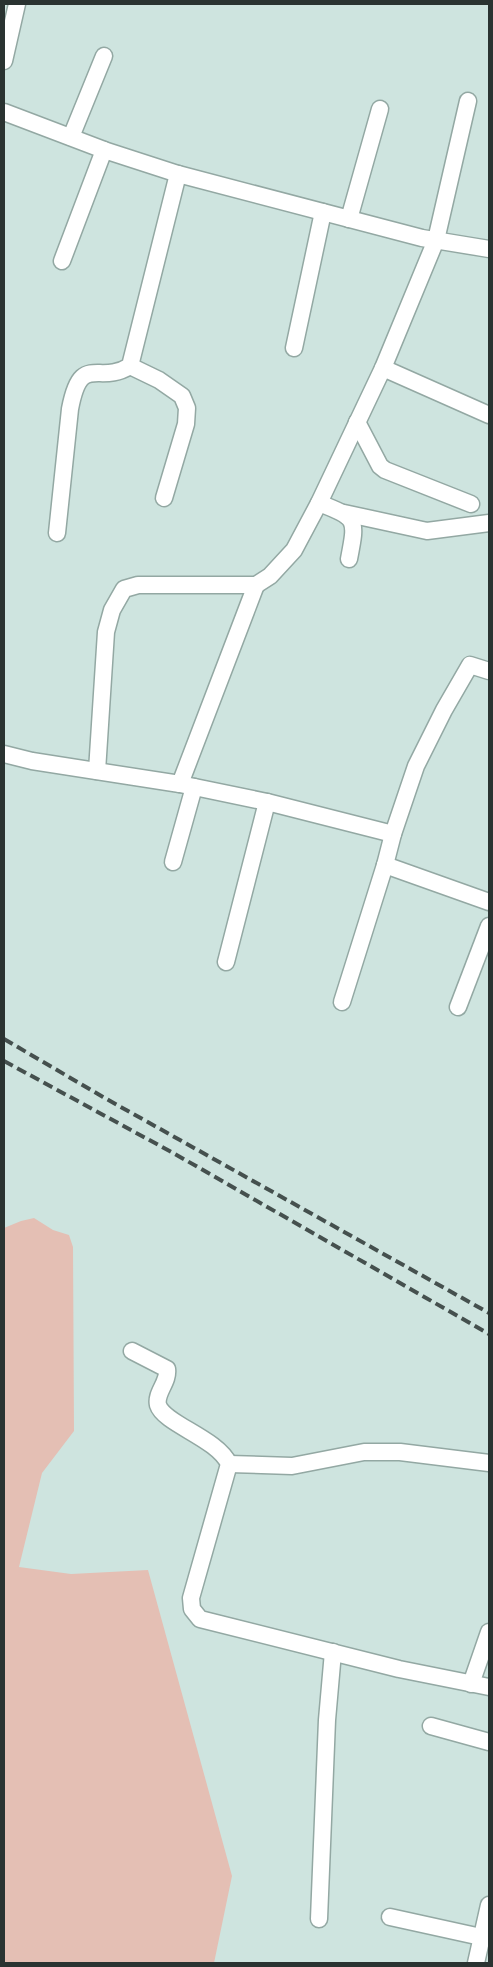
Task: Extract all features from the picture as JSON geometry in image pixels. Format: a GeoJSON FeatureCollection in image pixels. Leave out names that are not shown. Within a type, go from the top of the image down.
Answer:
{"type":"FeatureCollection","features":[{"type":"Feature","properties":{"kind":"street"},"geometry":{"type":"LineString","coordinates":[[4,61],[8,26],[17,4]]}},
{"type":"Feature","properties":{"kind":"street"},"geometry":{"type":"LineString","coordinates":[[71,137],[104,56]]}},
{"type":"Feature","properties":{"kind":"street"},"geometry":{"type":"LineString","coordinates":[[97,771],[106,632],[112,610],[124,589],[138,585],[256,585],[270,576],[294,550],[382,368],[436,240],[468,101]]}},
{"type":"Feature","properties":{"kind":"street"},"geometry":{"type":"LineString","coordinates":[[349,219],[380,109]]}},
{"type":"Feature","properties":{"kind":"street"},"geometry":{"type":"LineString","coordinates":[[4,112],[104,150],[178,174],[436,240],[489,249]]}},
{"type":"Feature","properties":{"kind":"street"},"geometry":{"type":"LineString","coordinates":[[62,261],[104,150]]}},
{"type":"Feature","properties":{"kind":"street"},"geometry":{"type":"LineString","coordinates":[[57,533],[73,391],[80,379],[91,372],[119,373],[130,366],[178,174]]}},
{"type":"Feature","properties":{"kind":"street"},"geometry":{"type":"LineString","coordinates":[[294,348],[323,212]]}},
{"type":"Feature","properties":{"kind":"street"},"geometry":{"type":"LineString","coordinates":[[130,366],[159,380],[182,396],[187,408],[186,424],[164,498]]}},
{"type":"Feature","properties":{"kind":"street"},"geometry":{"type":"LineString","coordinates":[[382,368],[489,415]]}},
{"type":"Feature","properties":{"kind":"street"},"geometry":{"type":"LineString","coordinates":[[357,422],[380,466],[385,470],[471,504]]}},
{"type":"Feature","properties":{"kind":"street"},"geometry":{"type":"LineString","coordinates":[[318,503],[344,513],[427,531],[489,523]]}},
{"type":"Feature","properties":{"kind":"street"},"geometry":{"type":"LineString","coordinates":[[344,513],[355,529],[350,558]]}},
{"type":"Feature","properties":{"kind":"street"},"geometry":{"type":"LineString","coordinates":[[173,862],[187,785],[256,585]]}},
{"type":"Feature","properties":{"kind":"street"},"geometry":{"type":"LineString","coordinates":[[342,1002],[393,834],[416,766],[470,664],[489,671]]}},
{"type":"Feature","properties":{"kind":"street"},"geometry":{"type":"LineString","coordinates":[[4,754],[187,785],[267,802],[393,834]]}},
{"type":"Feature","properties":{"kind":"street"},"geometry":{"type":"LineString","coordinates":[[226,962],[267,802]]}},
{"type":"Feature","properties":{"kind":"street"},"geometry":{"type":"LineString","coordinates":[[385,865],[489,902]]}},
{"type":"Feature","properties":{"kind":"street"},"geometry":{"type":"LineString","coordinates":[[458,1007],[489,926]]}},
{"type":"Feature","properties":{"kind":"street"},"geometry":{"type":"LineString","coordinates":[[132,1351],[167,1369],[168,1376],[158,1401],[159,1407],[165,1415],[212,1445],[225,1455],[229,1464],[191,1598],[192,1609],[200,1619],[212,1624],[399,1669],[489,1687]]}},
{"type":"Feature","properties":{"kind":"street"},"geometry":{"type":"LineString","coordinates":[[229,1464],[292,1466],[364,1452],[400,1452],[489,1463]]}},
{"type":"Feature","properties":{"kind":"street"},"geometry":{"type":"LineString","coordinates":[[472,1684],[489,1632]]}},
{"type":"Feature","properties":{"kind":"street"},"geometry":{"type":"LineString","coordinates":[[319,1920],[327,1720],[333,1652]]}},
{"type":"Feature","properties":{"kind":"street"},"geometry":{"type":"LineString","coordinates":[[431,1726],[489,1742]]}},
{"type":"Feature","properties":{"kind":"street"},"geometry":{"type":"LineString","coordinates":[[476,1963],[489,1905]]}},
{"type":"Feature","properties":{"kind":"street"},"geometry":{"type":"LineString","coordinates":[[390,1918],[481,1936]]}},
{"type":"Feature","properties":{"kind":"shaded area"},"geometry":{"type":"Polygon","coordinates":[[[34,1218],[53,1230],[69,1235],[73,1247],[74,1431],[42,1473],[19,1567],[71,1574],[148,1570],[232,1876],[214,1963],[4,1963],[4,1228],[34,1218]]]}},
{"type":"Feature","properties":{"kind":"railway"},"geometry":{"type":"LineString","coordinates":[[4,1039],[103,1097],[489,1313]]}},
{"type":"Feature","properties":{"kind":"railway"},"geometry":{"type":"LineString","coordinates":[[4,1061],[175,1154],[489,1334]]}}]}
